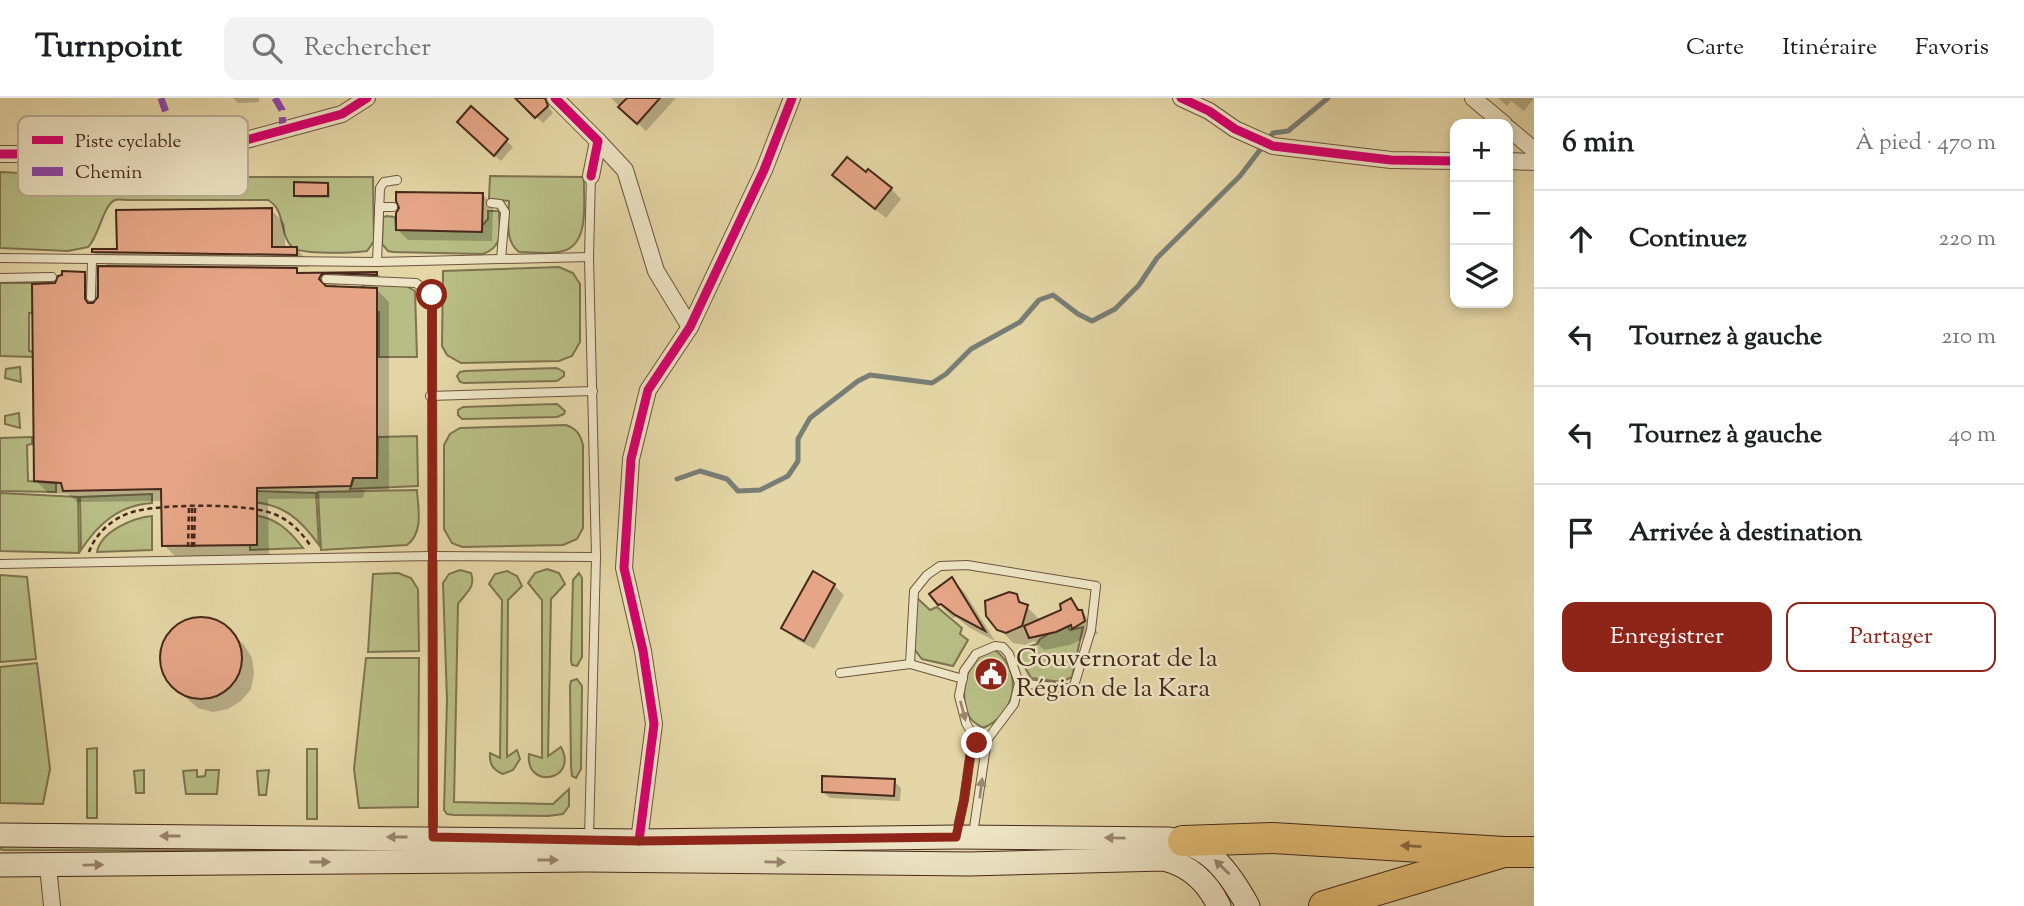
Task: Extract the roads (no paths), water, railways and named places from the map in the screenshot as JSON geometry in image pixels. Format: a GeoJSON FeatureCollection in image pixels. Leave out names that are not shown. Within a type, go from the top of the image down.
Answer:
{"type":"FeatureCollection","features":[{"type":"Feature","properties":{"kind":"highway"},"geometry":{"type":"LineString","coordinates":[[1183,841],[1273,838],[1534,852]]}},
{"type":"Feature","properties":{"kind":"highway"},"geometry":{"type":"LineString","coordinates":[[1324,906],[1504,852]]}},
{"type":"Feature","properties":{"kind":"main road"},"geometry":{"type":"LineString","coordinates":[[0,835],[433,837],[588,850],[953,863],[1164,859],[1179,863],[1195,872],[1212,892],[1219,906]]}},
{"type":"Feature","properties":{"kind":"main road"},"geometry":{"type":"LineString","coordinates":[[953,863],[964,837]]}},
{"type":"Feature","properties":{"kind":"main road"},"geometry":{"type":"LineString","coordinates":[[0,865],[432,861],[588,850],[639,841],[964,837],[1183,841],[1207,853],[1230,875],[1248,906]]}},
{"type":"Feature","properties":{"kind":"street"},"geometry":{"type":"LineString","coordinates":[[248,139],[342,114],[367,98]]}},
{"type":"Feature","properties":{"kind":"street"},"geometry":{"type":"LineString","coordinates":[[555,98],[625,170],[656,271],[690,327]]}},
{"type":"Feature","properties":{"kind":"street"},"geometry":{"type":"LineString","coordinates":[[639,841],[654,724],[643,651],[624,568],[631,459],[648,390],[690,327],[765,170],[792,98]]}},
{"type":"Feature","properties":{"kind":"street"},"geometry":{"type":"LineString","coordinates":[[1473,98],[1498,119]]}},
{"type":"Feature","properties":{"kind":"street"},"geometry":{"type":"LineString","coordinates":[[1184,99],[1209,111],[1235,129],[1265,142],[1391,160],[1450,161]]}},
{"type":"Feature","properties":{"kind":"street"},"geometry":{"type":"LineString","coordinates":[[1513,132],[1534,150]]}},
{"type":"Feature","properties":{"kind":"street"},"geometry":{"type":"LineString","coordinates":[[591,176],[598,141]]}},
{"type":"Feature","properties":{"kind":"street"},"geometry":{"type":"LineString","coordinates":[[0,154],[18,154]]}},
{"type":"Feature","properties":{"kind":"street"},"geometry":{"type":"LineString","coordinates":[[1513,161],[1534,162]]}},
{"type":"Feature","properties":{"kind":"street"},"geometry":{"type":"LineString","coordinates":[[48,866],[51,906]]}},
{"type":"Feature","properties":{"kind":"lane"},"geometry":{"type":"LineString","coordinates":[[588,850],[596,557],[589,257],[591,176]]}},
{"type":"Feature","properties":{"kind":"lane"},"geometry":{"type":"LineString","coordinates":[[377,262],[381,184],[397,180]]}},
{"type":"Feature","properties":{"kind":"lane"},"geometry":{"type":"LineString","coordinates":[[491,203],[499,204],[505,212],[501,259]]}},
{"type":"Feature","properties":{"kind":"lane"},"geometry":{"type":"LineString","coordinates":[[379,207],[393,207]]}},
{"type":"Feature","properties":{"kind":"lane"},"geometry":{"type":"LineString","coordinates":[[0,258],[377,262],[589,257]]}},
{"type":"Feature","properties":{"kind":"lane"},"geometry":{"type":"LineString","coordinates":[[91,297],[93,260]]}},
{"type":"Feature","properties":{"kind":"lane"},"geometry":{"type":"LineString","coordinates":[[0,278],[52,277]]}},
{"type":"Feature","properties":{"kind":"lane"},"geometry":{"type":"LineString","coordinates":[[326,279],[416,283],[432,295],[432,861]]}},
{"type":"Feature","properties":{"kind":"lane"},"geometry":{"type":"LineString","coordinates":[[430,396],[593,391]]}},
{"type":"Feature","properties":{"kind":"lane"},"geometry":{"type":"LineString","coordinates":[[0,564],[431,555],[596,557]]}},
{"type":"Feature","properties":{"kind":"lane"},"geometry":{"type":"LineString","coordinates":[[910,664],[914,591],[927,575],[940,566],[967,565],[1096,586],[1091,630],[1073,689],[1019,684]]}},
{"type":"Feature","properties":{"kind":"lane"},"geometry":{"type":"LineString","coordinates":[[964,837],[987,740],[1014,704],[1019,684],[1009,653],[1003,647],[995,646],[976,654],[970,661],[959,696],[966,723],[977,743],[987,740]]}},
{"type":"Feature","properties":{"kind":"lane"},"geometry":{"type":"LineString","coordinates":[[840,673],[910,664],[963,679]]}},
{"type":"Feature","properties":{"kind":"lane"},"geometry":{"type":"LineString","coordinates":[[964,837],[964,800],[973,736]]}},
{"type":"Feature","properties":{"kind":"water"},"geometry":{"type":"Polygon","coordinates":[[[204,624],[225,634],[235,648],[235,664],[228,678],[216,688],[201,693],[185,688],[168,664],[170,647],[174,640],[195,626],[204,624]],[[202,634],[186,640],[178,653],[182,670],[194,680],[210,679],[223,668],[225,652],[217,639],[202,634]]]}},
{"type":"Feature","properties":{"kind":"water"},"geometry":{"type":"Polygon","coordinates":[[[203,639],[216,644],[221,657],[216,670],[203,675],[190,670],[185,657],[190,644],[203,639]]]}},
{"type":"Feature","properties":{"kind":"waterway"},"geometry":{"type":"LineString","coordinates":[[677,479],[700,471],[727,479],[738,491],[760,490],[788,476],[798,461],[798,439],[810,418],[858,381],[870,375],[932,383],[946,374],[971,349],[1020,322],[1039,300],[1053,295],[1092,321],[1115,309],[1139,285],[1157,258],[1240,176],[1273,133],[1288,131],[1328,98]]}},
{"type":"Feature","properties":{"kind":"place","name":"Gouvernorat de la Région de la Kara"},"geometry":{"type":"Point","coordinates":[991,674]}}]}
